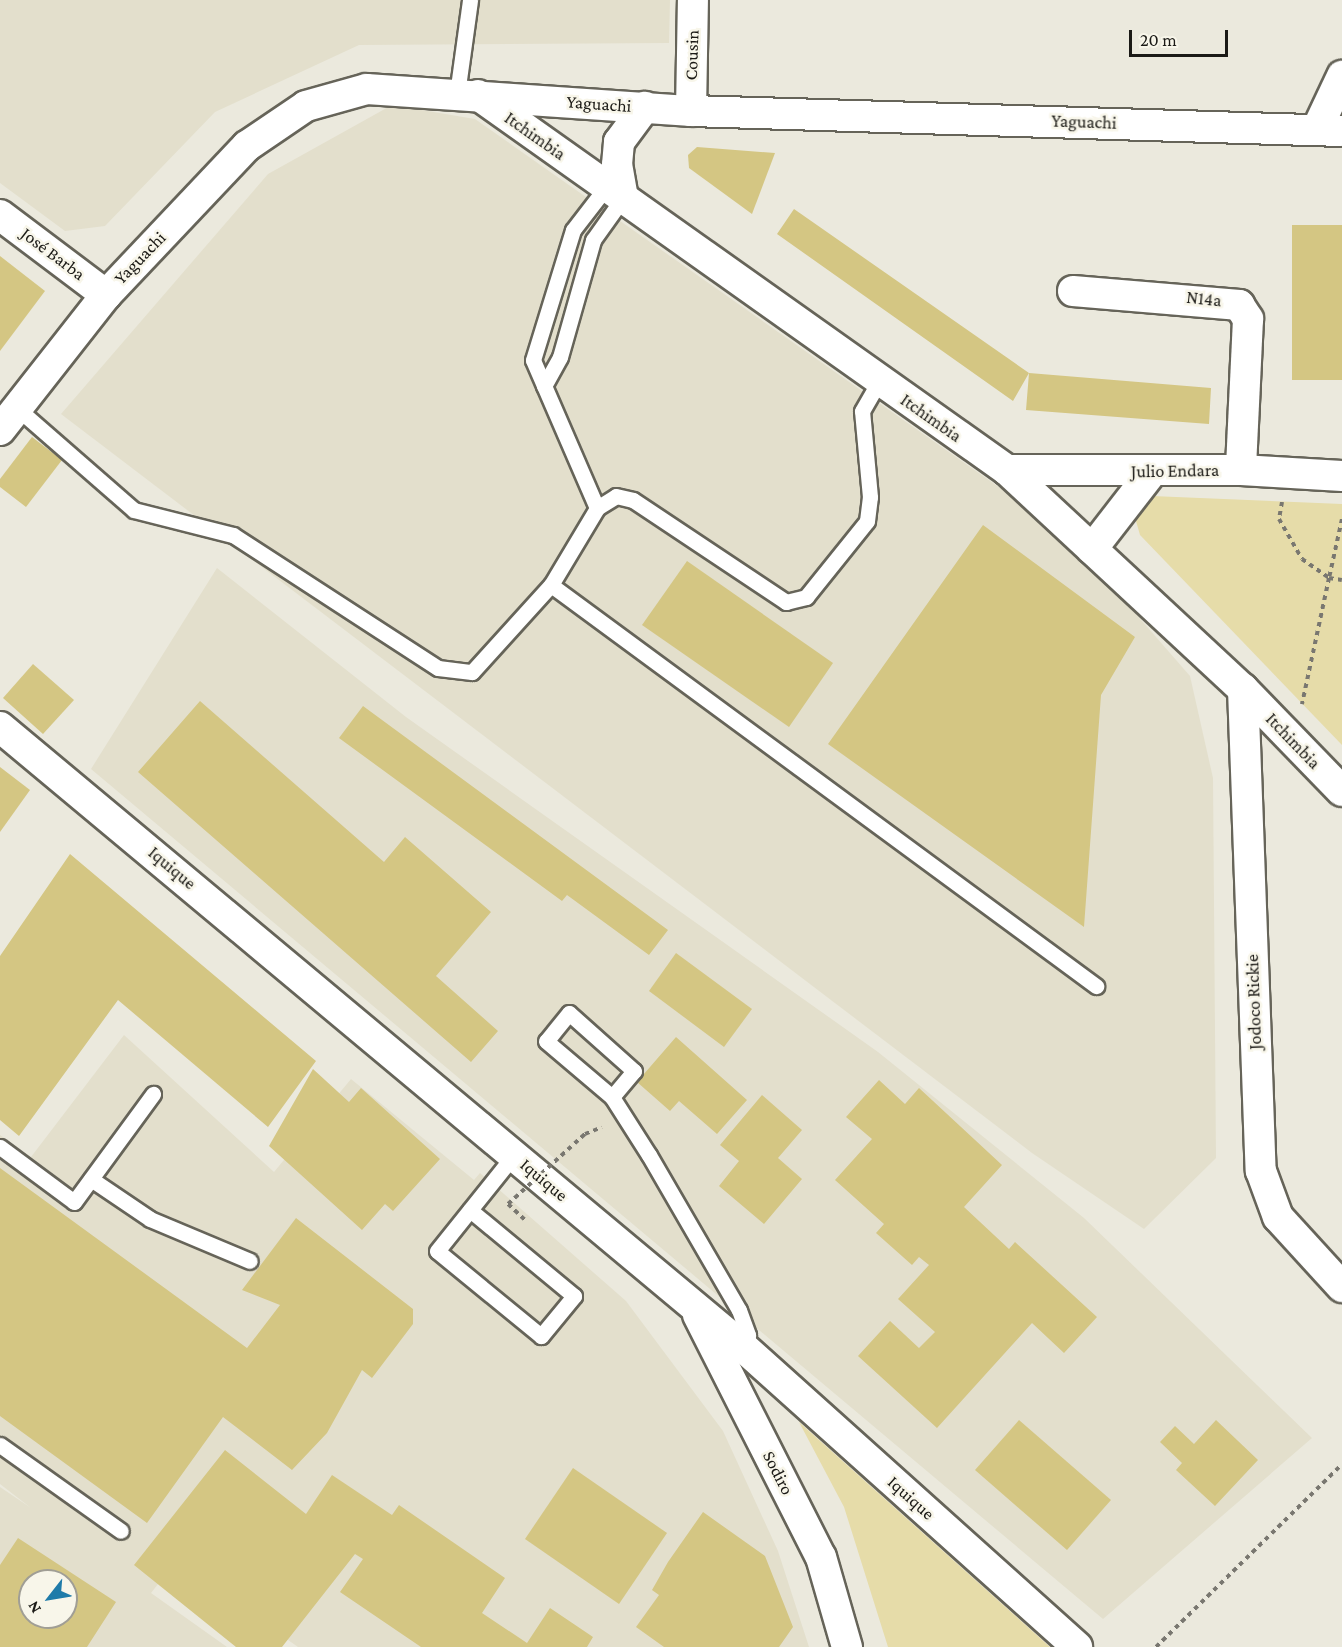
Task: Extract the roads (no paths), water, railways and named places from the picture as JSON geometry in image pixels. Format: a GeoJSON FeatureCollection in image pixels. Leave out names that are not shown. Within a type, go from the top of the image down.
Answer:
{"type":"FeatureCollection","features":[{"type":"Feature","properties":{"kind":"street","name":"Cousin"},"geometry":{"type":"LineString","coordinates":[[690,111],[693,0]]}},
{"type":"Feature","properties":{"kind":"street"},"geometry":{"type":"LineString","coordinates":[[1329,130],[1342,76]]}},
{"type":"Feature","properties":{"kind":"street","name":"Yaguachi"},"geometry":{"type":"LineString","coordinates":[[9,419],[105,295],[247,146],[306,106],[367,89],[467,94],[690,111],[1329,130]]}},
{"type":"Feature","properties":{"kind":"street","name":"Itchimbia"},"geometry":{"type":"LineString","coordinates":[[467,94],[615,192],[1007,471],[1243,689],[1342,791]]}},
{"type":"Feature","properties":{"kind":"street"},"geometry":{"type":"LineString","coordinates":[[615,192],[619,142],[645,107]]}},
{"type":"Feature","properties":{"kind":"street","name":"José Barba"},"geometry":{"type":"LineString","coordinates":[[0,215],[105,295]]}},
{"type":"Feature","properties":{"kind":"street","name":"N14a"},"geometry":{"type":"LineString","coordinates":[[1073,291],[1239,305],[1248,320],[1241,470]]}},
{"type":"Feature","properties":{"kind":"street","name":"Julio Endara"},"geometry":{"type":"LineString","coordinates":[[1007,471],[1151,473],[1241,470],[1342,476]]}},
{"type":"Feature","properties":{"kind":"street"},"geometry":{"type":"LineString","coordinates":[[1092,549],[1151,473]]}},
{"type":"Feature","properties":{"kind":"street","name":"Jodoco Rickie"},"geometry":{"type":"LineString","coordinates":[[1243,689],[1261,1171],[1278,1217],[1342,1287]]}},
{"type":"Feature","properties":{"kind":"street","name":"Iquique"},"geometry":{"type":"LineString","coordinates":[[0,727],[743,1347],[1077,1647]]}},
{"type":"Feature","properties":{"kind":"street","name":"Sodiro"},"geometry":{"type":"LineString","coordinates":[[692,1305],[821,1557],[847,1647]]}},
{"type":"Feature","properties":{"kind":"lane"},"geometry":{"type":"LineString","coordinates":[[467,94],[470,0]]}},
{"type":"Feature","properties":{"kind":"lane"},"geometry":{"type":"LineString","coordinates":[[544,386],[560,357],[593,240],[615,192]]}},
{"type":"Feature","properties":{"kind":"lane"},"geometry":{"type":"LineString","coordinates":[[597,508],[533,360],[573,230],[615,192]]}},
{"type":"Feature","properties":{"kind":"lane"},"geometry":{"type":"LineString","coordinates":[[9,419],[134,510],[234,535],[438,668],[472,672],[484,663],[551,585],[597,508],[616,496],[633,500],[786,602],[806,597],[867,521],[870,497],[862,411],[879,382]]}},
{"type":"Feature","properties":{"kind":"lane"},"geometry":{"type":"LineString","coordinates":[[551,585],[1096,986]]}},
{"type":"Feature","properties":{"kind":"lane"},"geometry":{"type":"LineString","coordinates":[[612,1097],[634,1071],[569,1013],[546,1041],[612,1097],[740,1310],[748,1335],[743,1347]]}},
{"type":"Feature","properties":{"kind":"lane"},"geometry":{"type":"LineString","coordinates":[[0,1147],[74,1202],[153,1094]]}},
{"type":"Feature","properties":{"kind":"lane"},"geometry":{"type":"LineString","coordinates":[[470,1210],[574,1296],[541,1336],[437,1251],[514,1155]]}},
{"type":"Feature","properties":{"kind":"lane"},"geometry":{"type":"LineString","coordinates":[[92,1179],[150,1220],[250,1261]]}},
{"type":"Feature","properties":{"kind":"lane"},"geometry":{"type":"LineString","coordinates":[[0,1445],[121,1531]]}}]}
